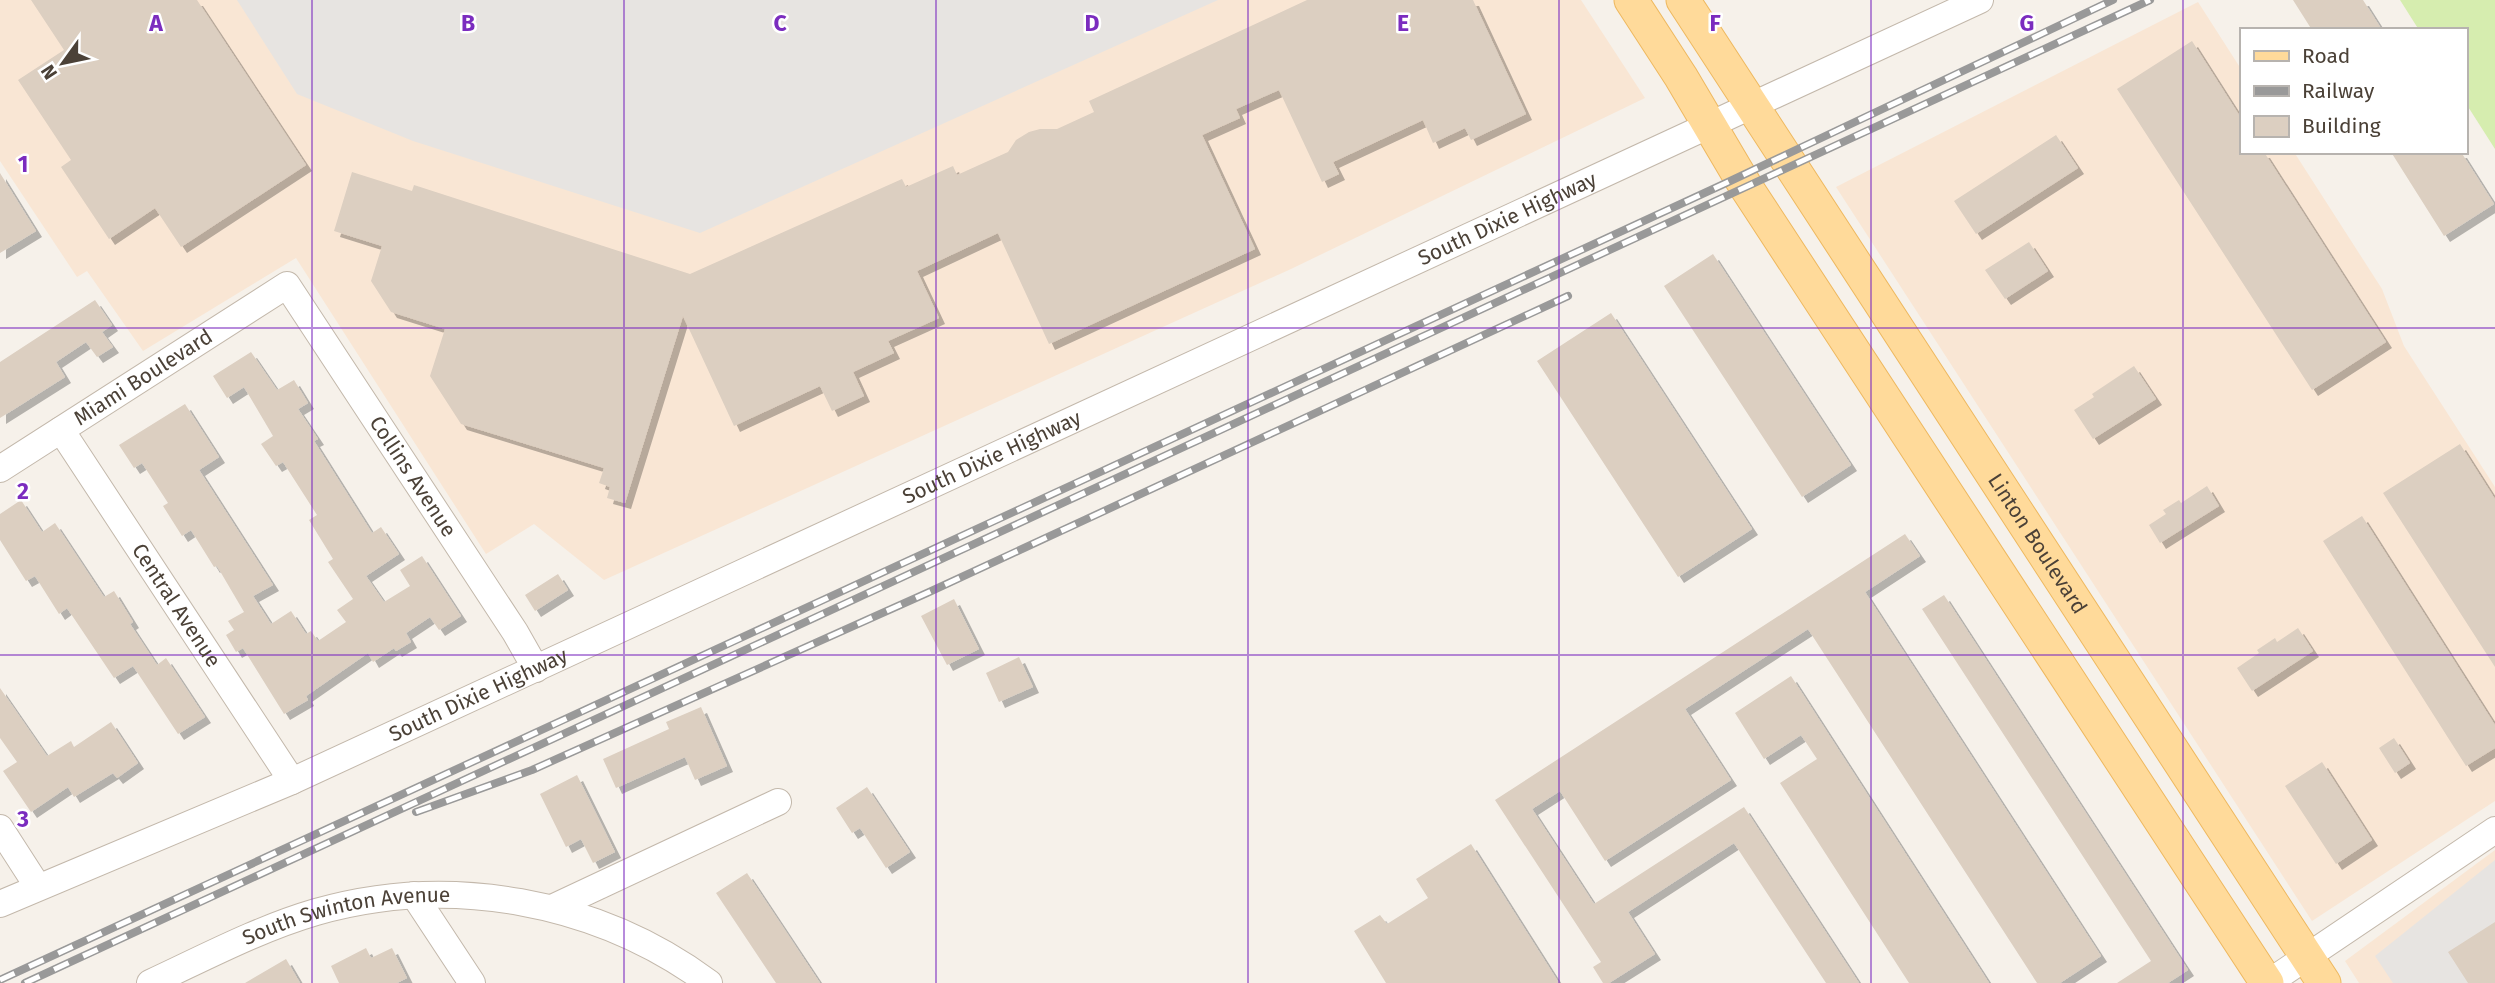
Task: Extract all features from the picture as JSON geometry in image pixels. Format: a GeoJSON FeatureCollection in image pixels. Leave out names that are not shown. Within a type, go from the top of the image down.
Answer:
{"type":"FeatureCollection","features":[{"type":"Feature","properties":{"kind":"main road"},"geometry":{"type":"LineString","coordinates":[[1631,0],[1746,187],[2268,983]]}},
{"type":"Feature","properties":{"kind":"main road","name":"Linton Boulevard"},"geometry":{"type":"LineString","coordinates":[[1683,0],[2316,970]]}},
{"type":"Feature","properties":{"kind":"main road"},"geometry":{"type":"LineString","coordinates":[[1944,486],[1999,521],[2027,528]]}},
{"type":"Feature","properties":{"kind":"main road"},"geometry":{"type":"LineString","coordinates":[[1978,538],[2020,556],[2060,579]]}},
{"type":"Feature","properties":{"kind":"street","name":"South Dixie Highway"},"geometry":{"type":"LineString","coordinates":[[0,904],[292,781],[1980,0]]}},
{"type":"Feature","properties":{"kind":"street","name":"Collins Avenue"},"geometry":{"type":"LineString","coordinates":[[287,285],[515,632],[536,669]]}},
{"type":"Feature","properties":{"kind":"street","name":"Miami Boulevard"},"geometry":{"type":"LineString","coordinates":[[0,469],[287,285]]}},
{"type":"Feature","properties":{"kind":"street","name":"Central Avenue"},"geometry":{"type":"LineString","coordinates":[[61,430],[292,781]]}},
{"type":"Feature","properties":{"kind":"street"},"geometry":{"type":"LineString","coordinates":[[552,908],[778,803]]}},
{"type":"Feature","properties":{"kind":"street"},"geometry":{"type":"LineString","coordinates":[[0,828],[38,887]]}},
{"type":"Feature","properties":{"kind":"street"},"geometry":{"type":"LineString","coordinates":[[2268,983],[2316,970],[2495,830]]}},
{"type":"Feature","properties":{"kind":"street"},"geometry":{"type":"LineString","coordinates":[[414,895],[472,983]]}},
{"type":"Feature","properties":{"kind":"street","name":"South Swinton Avenue"},"geometry":{"type":"LineString","coordinates":[[150,983],[190,975],[265,930],[314,913],[346,904],[414,895],[448,895],[499,898],[552,908],[614,929],[645,943],[709,983]]}},
{"type":"Feature","properties":{"kind":"shaded area"},"geometry":{"type":"Polygon","coordinates":[[[0,0],[1581,0],[1645,98],[1291,269],[604,580],[534,524],[486,554],[296,258],[143,351],[87,271],[77,277],[0,161],[0,0]]]}},
{"type":"Feature","properties":{"kind":"shaded area"},"geometry":{"type":"Polygon","coordinates":[[[237,0],[1218,0],[700,233],[413,141],[297,94],[237,0]]]}},
{"type":"Feature","properties":{"kind":"shaded area"},"geometry":{"type":"Polygon","coordinates":[[[2198,2],[2240,67],[2240,154],[2295,154],[2382,289],[2404,346],[2495,487],[2495,801],[2312,921],[1836,187],[2198,2]]]}},
{"type":"Feature","properties":{"kind":"shaded area"},"geometry":{"type":"Polygon","coordinates":[[[2495,850],[2495,983],[2359,983],[2345,961],[2495,850]]]}},
{"type":"Feature","properties":{"kind":"shaded area"},"geometry":{"type":"Polygon","coordinates":[[[2495,860],[2495,983],[2393,983],[2375,956],[2495,860]]]}},
{"type":"Feature","properties":{"kind":"green space"},"geometry":{"type":"Polygon","coordinates":[[[2400,0],[2495,0],[2495,149],[2467,105],[2467,28],[2418,28],[2400,0]]]}},
{"type":"Feature","properties":{"kind":"building"},"geometry":{"type":"Polygon","coordinates":[[[31,0],[197,0],[306,165],[181,247],[155,208],[109,239],[61,167],[71,160],[18,80],[64,50],[31,0]]]}},
{"type":"Feature","properties":{"kind":"building"},"geometry":{"type":"Polygon","coordinates":[[[1307,0],[1473,0],[1526,114],[1471,140],[1465,128],[1433,143],[1423,120],[1333,162],[1339,174],[1322,182],[1279,90],[1236,109],[1240,118],[1202,135],[1255,249],[1049,344],[998,233],[917,271],[939,318],[888,341],[894,353],[853,372],[864,396],[832,411],[820,386],[734,426],[683,316],[625,503],[607,498],[610,487],[599,483],[604,468],[461,424],[430,376],[445,329],[391,312],[371,281],[382,246],[334,231],[352,172],[412,191],[414,185],[690,274],[902,179],[906,187],[953,166],[957,175],[1008,152],[1016,140],[1029,132],[1057,129],[1094,112],[1089,101],[1307,0]]]}},
{"type":"Feature","properties":{"kind":"building"},"geometry":{"type":"Polygon","coordinates":[[[2293,0],[2363,0],[2381,28],[2311,28],[2293,0]]]}},
{"type":"Feature","properties":{"kind":"building"},"geometry":{"type":"Polygon","coordinates":[[[2192,41],[2240,116],[2240,154],[2265,154],[2386,342],[2312,390],[2117,89],[2192,41]]]}},
{"type":"Feature","properties":{"kind":"building"},"geometry":{"type":"Polygon","coordinates":[[[2056,135],[2078,168],[1976,234],[1954,201],[2056,135]]]}},
{"type":"Feature","properties":{"kind":"building"},"geometry":{"type":"Polygon","coordinates":[[[2392,154],[2462,154],[2494,204],[2444,236],[2392,154]]]}},
{"type":"Feature","properties":{"kind":"building"},"geometry":{"type":"Polygon","coordinates":[[[0,173],[36,231],[0,253],[0,173]]]}},
{"type":"Feature","properties":{"kind":"building"},"geometry":{"type":"Polygon","coordinates":[[[2029,242],[2048,271],[2005,299],[1985,270],[2029,242]]]}},
{"type":"Feature","properties":{"kind":"building"},"geometry":{"type":"Polygon","coordinates":[[[1713,254],[1851,465],[1802,497],[1664,286],[1713,254]]]}},
{"type":"Feature","properties":{"kind":"building"},"geometry":{"type":"Polygon","coordinates":[[[95,300],[112,325],[102,332],[113,347],[97,357],[86,342],[56,362],[65,377],[0,418],[0,362],[95,300]]]}},
{"type":"Feature","properties":{"kind":"building"},"geometry":{"type":"Polygon","coordinates":[[[1611,313],[1752,529],[1678,577],[1537,361],[1611,313]]]}},
{"type":"Feature","properties":{"kind":"building"},"geometry":{"type":"Polygon","coordinates":[[[251,352],[277,390],[294,380],[308,403],[298,409],[318,439],[314,441],[372,533],[381,527],[399,554],[366,576],[384,602],[410,586],[400,570],[422,556],[461,616],[439,630],[430,617],[406,633],[411,642],[396,651],[394,648],[373,662],[368,653],[306,696],[308,700],[284,714],[243,648],[236,652],[226,635],[234,630],[228,621],[244,612],[217,566],[214,567],[191,530],[182,536],[163,506],[168,503],[142,463],[134,468],[119,445],[185,404],[219,457],[199,470],[273,585],[253,596],[271,624],[291,611],[306,634],[311,631],[318,641],[346,622],[337,610],[353,599],[328,562],[333,559],[309,520],[317,515],[283,462],[276,466],[261,444],[273,436],[244,387],[227,398],[213,376],[251,352]]]}},
{"type":"Feature","properties":{"kind":"building"},"geometry":{"type":"Polygon","coordinates":[[[2134,366],[2156,399],[2093,439],[2074,410],[2094,397],[2092,394],[2134,366]]]}},
{"type":"Feature","properties":{"kind":"building"},"geometry":{"type":"Polygon","coordinates":[[[2460,444],[2495,499],[2495,667],[2383,493],[2460,444]]]}},
{"type":"Feature","properties":{"kind":"building"},"geometry":{"type":"Polygon","coordinates":[[[2207,486],[2219,506],[2160,543],[2149,525],[2166,514],[2163,510],[2179,500],[2181,503],[2207,486]]]}},
{"type":"Feature","properties":{"kind":"building"},"geometry":{"type":"Polygon","coordinates":[[[21,500],[42,532],[55,523],[104,597],[114,591],[133,622],[130,624],[157,665],[166,658],[205,717],[178,734],[133,666],[114,678],[67,608],[59,614],[35,576],[26,581],[0,540],[0,514],[21,500]]]}},
{"type":"Feature","properties":{"kind":"building"},"geometry":{"type":"Polygon","coordinates":[[[2362,516],[2495,725],[2495,748],[2466,766],[2323,541],[2362,516]]]}},
{"type":"Feature","properties":{"kind":"building"},"geometry":{"type":"Polygon","coordinates":[[[1905,534],[1920,556],[1865,592],[2101,956],[2060,983],[2037,983],[1808,629],[1685,709],[1731,780],[1605,861],[1560,791],[1532,809],[1594,904],[1744,807],[1859,983],[1826,983],[1734,843],[1628,912],[1655,954],[1609,983],[1603,983],[1593,967],[1601,962],[1495,800],[1905,534]]]}},
{"type":"Feature","properties":{"kind":"building"},"geometry":{"type":"Polygon","coordinates":[[[558,574],[568,590],[535,611],[525,595],[558,574]]]}},
{"type":"Feature","properties":{"kind":"building"},"geometry":{"type":"Polygon","coordinates":[[[1944,595],[2188,970],[2168,983],[2117,983],[2151,961],[1922,609],[1944,595]]]}},
{"type":"Feature","properties":{"kind":"building"},"geometry":{"type":"Polygon","coordinates":[[[954,599],[979,649],[947,665],[921,616],[954,599]]]}},
{"type":"Feature","properties":{"kind":"building"},"geometry":{"type":"Polygon","coordinates":[[[2298,628],[2313,651],[2252,691],[2237,668],[2275,638],[2277,642],[2298,628]]]}},
{"type":"Feature","properties":{"kind":"building"},"geometry":{"type":"Polygon","coordinates":[[[1019,657],[1033,687],[999,702],[986,673],[1019,657]]]}},
{"type":"Feature","properties":{"kind":"building"},"geometry":{"type":"Polygon","coordinates":[[[1791,676],[1989,983],[1909,983],[1780,783],[1817,759],[1801,735],[1764,759],[1735,713],[1791,676]]]}},
{"type":"Feature","properties":{"kind":"building"},"geometry":{"type":"Polygon","coordinates":[[[0,688],[47,756],[71,741],[74,747],[111,722],[138,763],[117,778],[113,773],[74,797],[68,787],[31,812],[3,771],[17,762],[0,738],[0,688]]]}},
{"type":"Feature","properties":{"kind":"building"},"geometry":{"type":"Polygon","coordinates":[[[701,707],[727,766],[695,780],[685,757],[616,788],[603,759],[669,729],[666,722],[701,707]]]}},
{"type":"Feature","properties":{"kind":"building"},"geometry":{"type":"Polygon","coordinates":[[[2394,738],[2410,763],[2395,773],[2379,748],[2394,738]]]}},
{"type":"Feature","properties":{"kind":"building"},"geometry":{"type":"Polygon","coordinates":[[[2322,762],[2372,840],[2336,864],[2285,786],[2322,762]]]}},
{"type":"Feature","properties":{"kind":"building"},"geometry":{"type":"Polygon","coordinates":[[[577,775],[615,852],[593,863],[581,839],[566,847],[540,794],[577,775]]]}},
{"type":"Feature","properties":{"kind":"building"},"geometry":{"type":"Polygon","coordinates":[[[867,787],[910,852],[886,868],[860,828],[852,833],[836,808],[867,787]]]}},
{"type":"Feature","properties":{"kind":"building"},"geometry":{"type":"Polygon","coordinates":[[[1471,844],[1559,983],[1386,983],[1354,931],[1380,915],[1387,924],[1428,898],[1416,879],[1471,844]]]}},
{"type":"Feature","properties":{"kind":"building"},"geometry":{"type":"Polygon","coordinates":[[[747,873],[820,983],[776,983],[716,893],[747,873]]]}},
{"type":"Feature","properties":{"kind":"building"},"geometry":{"type":"Polygon","coordinates":[[[2495,922],[2495,983],[2468,983],[2448,952],[2495,922]]]}},
{"type":"Feature","properties":{"kind":"building"},"geometry":{"type":"Polygon","coordinates":[[[366,948],[371,958],[392,948],[407,978],[397,983],[339,983],[331,966],[366,948]]]}},
{"type":"Feature","properties":{"kind":"building"},"geometry":{"type":"Polygon","coordinates":[[[286,959],[300,983],[245,983],[286,959]]]}},
{"type":"Feature","properties":{"kind":"railway"},"geometry":{"type":"LineString","coordinates":[[0,980],[1726,183],[2113,0]]}},
{"type":"Feature","properties":{"kind":"railway"},"geometry":{"type":"LineString","coordinates":[[25,983],[2150,0]]}},
{"type":"Feature","properties":{"kind":"railway"},"geometry":{"type":"LineString","coordinates":[[416,812],[532,770],[927,593],[1568,296]]}}]}
